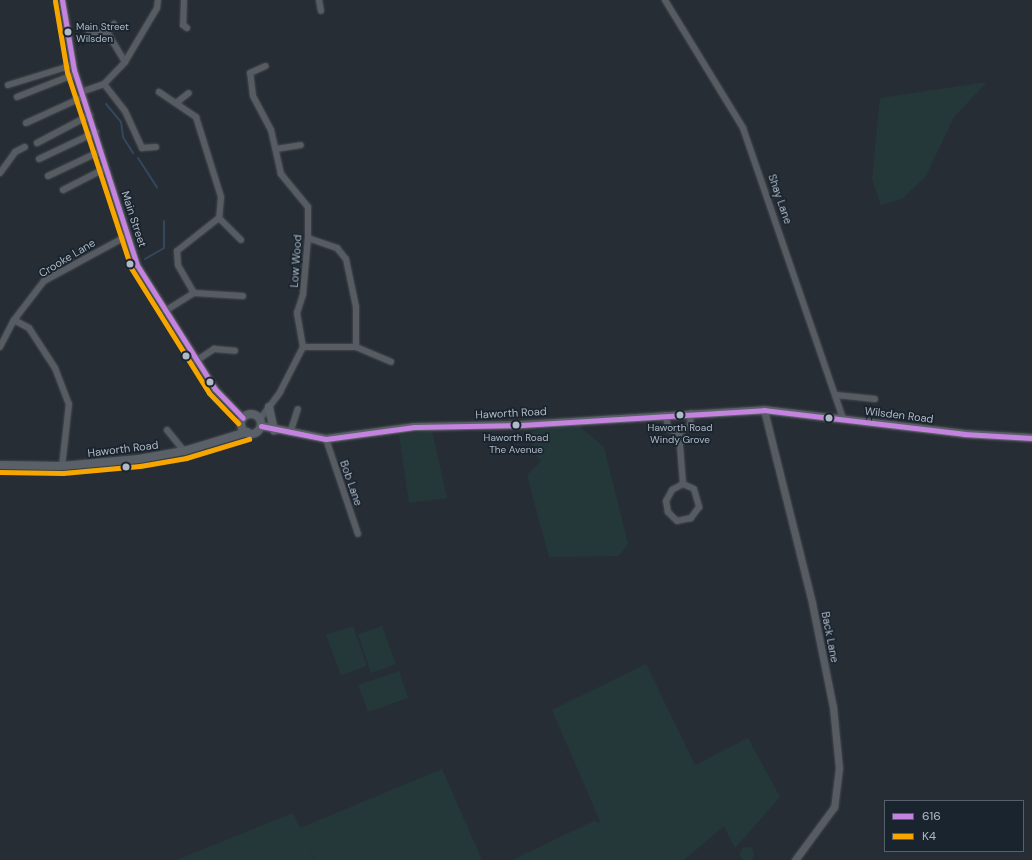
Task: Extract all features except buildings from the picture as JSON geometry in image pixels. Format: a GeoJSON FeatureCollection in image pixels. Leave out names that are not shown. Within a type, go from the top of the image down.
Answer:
{"type":"FeatureCollection","features":[{"type":"Feature","properties":{"kind":"main road"},"geometry":{"type":"LineString","coordinates":[[269,407],[274,430]]}},
{"type":"Feature","properties":{"kind":"main road","name":"Haworth Road"},"geometry":{"type":"LineString","coordinates":[[243,418],[253,414],[261,423],[274,430],[326,439],[414,426],[521,425],[690,413],[764,410]]}},
{"type":"Feature","properties":{"kind":"main road","name":"Wilsden Road"},"geometry":{"type":"LineString","coordinates":[[764,410],[964,434],[1032,438]]}},
{"type":"Feature","properties":{"kind":"main road"},"geometry":{"type":"LineString","coordinates":[[243,418],[242,428],[247,432]]}},
{"type":"Feature","properties":{"kind":"main road","name":"Haworth Road"},"geometry":{"type":"LineString","coordinates":[[0,465],[62,466],[184,451],[247,432],[255,433],[261,423]]}},
{"type":"Feature","properties":{"kind":"street","name":"Main Street"},"geometry":{"type":"LineString","coordinates":[[62,0],[75,74],[96,132],[137,265],[196,360],[228,406],[243,418]]}},
{"type":"Feature","properties":{"kind":"street"},"geometry":{"type":"LineString","coordinates":[[26,123],[104,84],[125,62],[157,8],[158,0]]}},
{"type":"Feature","properties":{"kind":"street"},"geometry":{"type":"LineString","coordinates":[[184,0],[183,25],[187,28]]}},
{"type":"Feature","properties":{"kind":"street"},"geometry":{"type":"LineString","coordinates":[[319,0],[321,11]]}},
{"type":"Feature","properties":{"kind":"street","name":"Shay Lane"},"geometry":{"type":"LineString","coordinates":[[664,0],[743,128],[843,419]]}},
{"type":"Feature","properties":{"kind":"street"},"geometry":{"type":"LineString","coordinates":[[89,32],[107,32],[114,24]]}},
{"type":"Feature","properties":{"kind":"street"},"geometry":{"type":"LineString","coordinates":[[107,32],[125,62]]}},
{"type":"Feature","properties":{"kind":"street"},"geometry":{"type":"LineString","coordinates":[[8,85],[73,65]]}},
{"type":"Feature","properties":{"kind":"street","name":"Low Wood"},"geometry":{"type":"LineString","coordinates":[[266,66],[250,73],[254,96],[263,111],[276,149],[281,174],[308,207],[308,238],[303,294],[297,313],[303,347]]}},
{"type":"Feature","properties":{"kind":"street"},"geometry":{"type":"LineString","coordinates":[[17,97],[75,74]]}},
{"type":"Feature","properties":{"kind":"street"},"geometry":{"type":"LineString","coordinates":[[34,77],[39,88]]}},
{"type":"Feature","properties":{"kind":"street"},"geometry":{"type":"LineString","coordinates":[[104,84],[125,111],[142,148],[156,147]]}},
{"type":"Feature","properties":{"kind":"street"},"geometry":{"type":"LineString","coordinates":[[159,92],[196,117],[222,197],[219,218],[177,251],[178,265],[194,293]]}},
{"type":"Feature","properties":{"kind":"street"},"geometry":{"type":"LineString","coordinates":[[176,103],[189,93]]}},
{"type":"Feature","properties":{"kind":"street"},"geometry":{"type":"LineString","coordinates":[[37,143],[90,115]]}},
{"type":"Feature","properties":{"kind":"street"},"geometry":{"type":"LineString","coordinates":[[38,159],[96,132]]}},
{"type":"Feature","properties":{"kind":"street"},"geometry":{"type":"LineString","coordinates":[[276,149],[301,145]]}},
{"type":"Feature","properties":{"kind":"street"},"geometry":{"type":"LineString","coordinates":[[0,173],[15,152],[25,147]]}},
{"type":"Feature","properties":{"kind":"street"},"geometry":{"type":"LineString","coordinates":[[48,176],[101,151]]}},
{"type":"Feature","properties":{"kind":"street"},"geometry":{"type":"LineString","coordinates":[[63,190],[106,168]]}},
{"type":"Feature","properties":{"kind":"street"},"geometry":{"type":"LineString","coordinates":[[219,218],[241,240]]}},
{"type":"Feature","properties":{"kind":"street","name":"Crooke Lane"},"geometry":{"type":"LineString","coordinates":[[0,347],[14,320],[44,281],[127,236]]}},
{"type":"Feature","properties":{"kind":"street"},"geometry":{"type":"LineString","coordinates":[[308,238],[337,248],[346,259],[356,307],[356,347]]}},
{"type":"Feature","properties":{"kind":"street"},"geometry":{"type":"LineString","coordinates":[[165,311],[194,293],[242,296]]}},
{"type":"Feature","properties":{"kind":"street"},"geometry":{"type":"LineString","coordinates":[[14,320],[29,328],[55,368],[69,404],[62,466]]}},
{"type":"Feature","properties":{"kind":"street"},"geometry":{"type":"LineString","coordinates":[[261,423],[303,347],[356,347],[391,362]]}},
{"type":"Feature","properties":{"kind":"street"},"geometry":{"type":"LineString","coordinates":[[196,360],[214,349],[235,351]]}},
{"type":"Feature","properties":{"kind":"street"},"geometry":{"type":"LineString","coordinates":[[836,395],[875,399]]}},
{"type":"Feature","properties":{"kind":"street"},"geometry":{"type":"LineString","coordinates":[[290,433],[298,409]]}},
{"type":"Feature","properties":{"kind":"street","name":"Back Lane"},"geometry":{"type":"LineString","coordinates":[[764,410],[812,603],[833,707],[839,768],[834,807],[795,860]]}},
{"type":"Feature","properties":{"kind":"street"},"geometry":{"type":"LineString","coordinates":[[679,433],[690,426],[690,413]]}},
{"type":"Feature","properties":{"kind":"street"},"geometry":{"type":"LineString","coordinates":[[666,415],[668,429],[679,433]]}},
{"type":"Feature","properties":{"kind":"street"},"geometry":{"type":"LineString","coordinates":[[167,430],[184,451]]}},
{"type":"Feature","properties":{"kind":"street"},"geometry":{"type":"LineString","coordinates":[[679,433],[683,484]]}},
{"type":"Feature","properties":{"kind":"street","name":"Bob Lane"},"geometry":{"type":"LineString","coordinates":[[326,439],[358,534]]}},
{"type":"Feature","properties":{"kind":"street"},"geometry":{"type":"LineString","coordinates":[[683,484],[694,489],[699,507],[691,518],[677,521],[668,512],[666,501],[672,490],[683,484]]}},
{"type":"Feature","properties":{"kind":"green space"},"geometry":{"type":"Polygon","coordinates":[[[987,82],[954,117],[926,176],[902,199],[881,205],[872,179],[880,98],[987,82]]]}},
{"type":"Feature","properties":{"kind":"green space"},"geometry":{"type":"Polygon","coordinates":[[[578,425],[604,447],[628,544],[619,556],[549,557],[527,475],[541,461],[535,454],[531,431],[578,425]]]}},
{"type":"Feature","properties":{"kind":"green space"},"geometry":{"type":"Polygon","coordinates":[[[432,431],[447,498],[409,503],[399,435],[432,431]]]}},
{"type":"Feature","properties":{"kind":"green space"},"geometry":{"type":"Polygon","coordinates":[[[353,626],[367,666],[341,675],[326,635],[353,626]]]}},
{"type":"Feature","properties":{"kind":"green space"},"geometry":{"type":"Polygon","coordinates":[[[382,626],[396,664],[371,673],[358,634],[382,626]]]}},
{"type":"Feature","properties":{"kind":"green space"},"geometry":{"type":"Polygon","coordinates":[[[646,664],[695,765],[748,738],[780,797],[735,848],[724,826],[684,860],[512,860],[594,821],[601,823],[552,710],[646,664]]]}},
{"type":"Feature","properties":{"kind":"green space"},"geometry":{"type":"Polygon","coordinates":[[[399,671],[408,698],[368,712],[358,685],[399,671]]]}},
{"type":"Feature","properties":{"kind":"green space"},"geometry":{"type":"Polygon","coordinates":[[[442,769],[482,860],[315,860],[309,847],[314,860],[177,860],[293,813],[300,828],[442,769]]]}},
{"type":"Feature","properties":{"kind":"green space"},"geometry":{"type":"Polygon","coordinates":[[[747,847],[752,849],[754,854],[752,859],[747,861],[742,859],[740,854],[742,849],[747,847]]]}},
{"type":"Feature","properties":{"kind":"waterway"},"geometry":{"type":"LineString","coordinates":[[106,104],[121,122],[123,137],[133,153]]}},
{"type":"Feature","properties":{"kind":"waterway"},"geometry":{"type":"LineString","coordinates":[[138,158],[157,187]]}},
{"type":"Feature","properties":{"kind":"waterway"},"geometry":{"type":"LineString","coordinates":[[145,259],[164,248],[164,221]]}},
{"type":"Feature","properties":{"kind":"transit line","name":"616"},"geometry":{"type":"LineString","coordinates":[[62,0],[74,70],[137,265],[215,389],[243,418]]}},
{"type":"Feature","properties":{"kind":"transit line","name":"K4"},"geometry":{"type":"LineString","coordinates":[[55,1],[67,72],[131,268],[209,393],[238,423]]}},
{"type":"Feature","properties":{"kind":"transit line","name":"616"},"geometry":{"type":"LineString","coordinates":[[261,426],[326,439],[414,427],[521,425],[764,410],[964,434],[1032,438]]}},
{"type":"Feature","properties":{"kind":"transit line","name":"K4"},"geometry":{"type":"LineString","coordinates":[[0,472],[63,473],[140,466],[186,458],[249,439]]}},
{"type":"Feature","properties":{"kind":"place","name":"Main Street Wilsden"},"geometry":{"type":"Point","coordinates":[68,32]}},
{"type":"Feature","properties":{"kind":"place","name":"Haworth Road Windy Grove"},"geometry":{"type":"Point","coordinates":[680,415]}},
{"type":"Feature","properties":{"kind":"place","name":"Haworth Road The Avenue"},"geometry":{"type":"Point","coordinates":[516,425]}}]}
